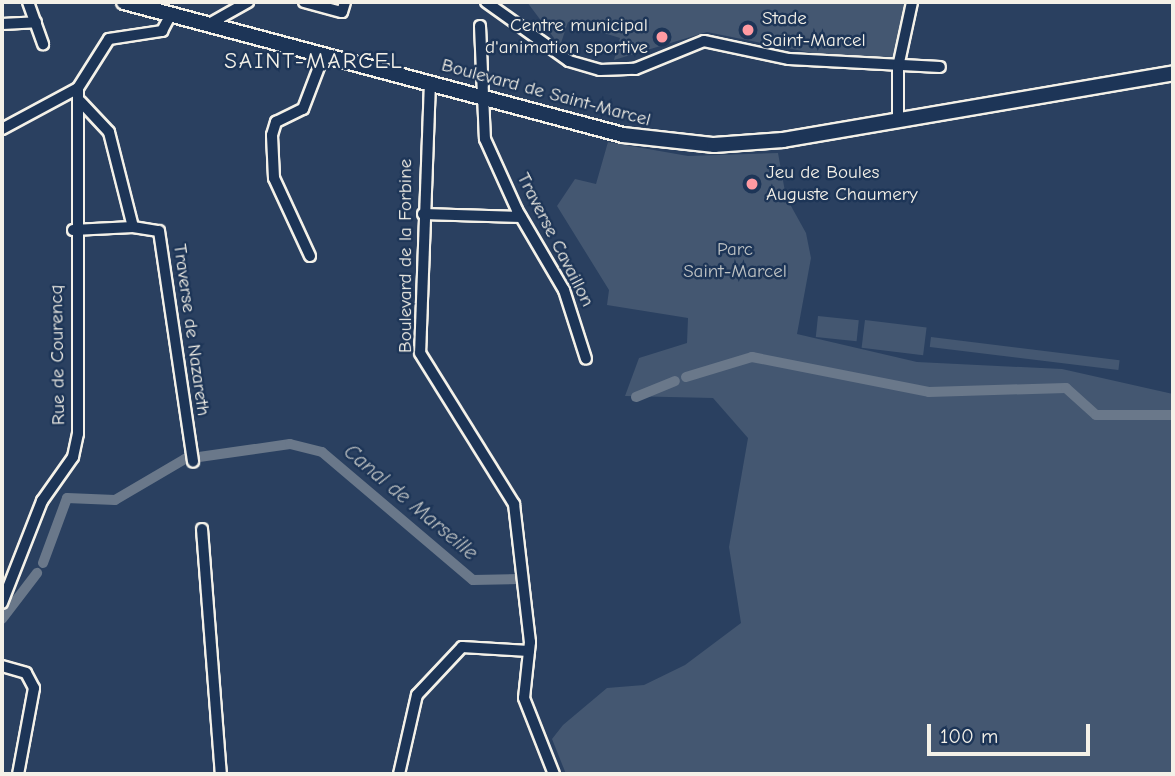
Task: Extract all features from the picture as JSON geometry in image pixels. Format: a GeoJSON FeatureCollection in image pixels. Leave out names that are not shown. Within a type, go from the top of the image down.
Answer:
{"type":"FeatureCollection","features":[{"type":"Feature","properties":{"kind":"street"},"geometry":{"type":"LineString","coordinates":[[28,2],[43,44]]}},
{"type":"Feature","properties":{"kind":"street","name":"Boulevard de Saint-Marcel"},"geometry":{"type":"LineString","coordinates":[[124,2],[623,135],[714,145],[898,121],[1173,73]]}},
{"type":"Feature","properties":{"kind":"street"},"geometry":{"type":"LineString","coordinates":[[209,24],[248,2]]}},
{"type":"Feature","properties":{"kind":"street"},"geometry":{"type":"LineString","coordinates":[[304,2],[342,12],[345,2]]}},
{"type":"Feature","properties":{"kind":"street"},"geometry":{"type":"LineString","coordinates":[[486,2],[569,61],[600,70],[635,69],[704,41],[789,60],[940,67]]}},
{"type":"Feature","properties":{"kind":"street"},"geometry":{"type":"LineString","coordinates":[[898,121],[898,67],[912,2]]}},
{"type":"Feature","properties":{"kind":"street"},"geometry":{"type":"LineString","coordinates":[[2,128],[78,88],[109,39],[162,31],[171,14]]}},
{"type":"Feature","properties":{"kind":"street"},"geometry":{"type":"LineString","coordinates":[[2,24],[36,22]]}},
{"type":"Feature","properties":{"kind":"street","name":"Traverse Cavaillon"},"geometry":{"type":"LineString","coordinates":[[480,26],[486,97],[485,139],[519,213],[565,290],[586,359]]}},
{"type":"Feature","properties":{"kind":"street"},"geometry":{"type":"LineString","coordinates":[[310,256],[274,178],[272,135],[276,122],[303,109],[324,54]]}},
{"type":"Feature","properties":{"kind":"street","name":"Boulevard de la Forbine"},"geometry":{"type":"LineString","coordinates":[[430,82],[423,214],[422,359],[510,492],[529,651],[524,698],[554,774]]}},
{"type":"Feature","properties":{"kind":"street","name":"Rue de Courencq"},"geometry":{"type":"LineString","coordinates":[[2,603],[42,501],[76,445],[73,229],[80,102],[78,88]]}},
{"type":"Feature","properties":{"kind":"street"},"geometry":{"type":"LineString","coordinates":[[73,229],[133,227],[109,132],[80,102]]}},
{"type":"Feature","properties":{"kind":"street"},"geometry":{"type":"LineString","coordinates":[[423,214],[519,213]]}},
{"type":"Feature","properties":{"kind":"street","name":"Traverse de Nazareth"},"geometry":{"type":"LineString","coordinates":[[133,227],[159,231],[192,457]]}},
{"type":"Feature","properties":{"kind":"street"},"geometry":{"type":"LineString","coordinates":[[202,528],[221,774]]}},
{"type":"Feature","properties":{"kind":"street"},"geometry":{"type":"LineString","coordinates":[[399,774],[417,695],[462,647],[529,651]]}},
{"type":"Feature","properties":{"kind":"street"},"geometry":{"type":"LineString","coordinates":[[2,666],[26,673],[34,688],[18,774]]}},
{"type":"Feature","properties":{"kind":"green space","name":"Stade Saint-Marcel"},"geometry":{"type":"Polygon","coordinates":[[[527,2],[908,2],[897,57],[827,56],[707,32],[614,60],[620,38],[568,22],[560,46],[527,2]]]}},
{"type":"Feature","properties":{"kind":"green space","name":"Parc Saint-Marcel"},"geometry":{"type":"Polygon","coordinates":[[[608,142],[688,156],[778,153],[786,197],[806,233],[811,258],[797,334],[917,362],[1062,369],[1173,394],[1173,774],[566,774],[552,739],[563,725],[607,688],[644,685],[685,665],[741,623],[729,547],[748,438],[713,398],[625,396],[639,358],[687,343],[688,318],[607,305],[609,290],[557,206],[575,179],[596,184],[608,142]]]}},
{"type":"Feature","properties":{"kind":"green space"},"geometry":{"type":"Polygon","coordinates":[[[818,316],[859,320],[857,341],[816,337],[818,316]]]}},
{"type":"Feature","properties":{"kind":"green space"},"geometry":{"type":"Polygon","coordinates":[[[865,320],[927,328],[923,355],[862,348],[865,320]]]}},
{"type":"Feature","properties":{"kind":"green space"},"geometry":{"type":"Polygon","coordinates":[[[931,337],[1120,360],[1118,370],[930,347],[931,337]]]}},
{"type":"Feature","properties":{"kind":"waterway","name":"Canal de Marseille"},"geometry":{"type":"LineString","coordinates":[[686,377],[752,357],[929,392],[1066,388],[1096,415],[1173,415]]}},
{"type":"Feature","properties":{"kind":"waterway","name":"Canal de Marseille"},"geometry":{"type":"LineString","coordinates":[[636,397],[675,381]]}},
{"type":"Feature","properties":{"kind":"waterway","name":"Canal de Marseille"},"geometry":{"type":"LineString","coordinates":[[43,563],[67,498],[115,500],[185,459],[290,444],[322,452],[473,580],[521,579]]}},
{"type":"Feature","properties":{"kind":"waterway","name":"Canal de Marseille"},"geometry":{"type":"LineString","coordinates":[[2,619],[37,573]]}},
{"type":"Feature","properties":{"kind":"place","name":"Stade Saint-Marcel"},"geometry":{"type":"Point","coordinates":[748,30]}},
{"type":"Feature","properties":{"kind":"place","name":"Centre municipal d'animation sportive"},"geometry":{"type":"Point","coordinates":[662,37]}},
{"type":"Feature","properties":{"kind":"place","name":"Jeu de Boules Auguste Chaumery"},"geometry":{"type":"Point","coordinates":[752,184]}},
{"type":"Feature","properties":{"kind":"district","name":"SAINT-MARCEL"},"geometry":{"type":"Point","coordinates":[314,61]}}]}
